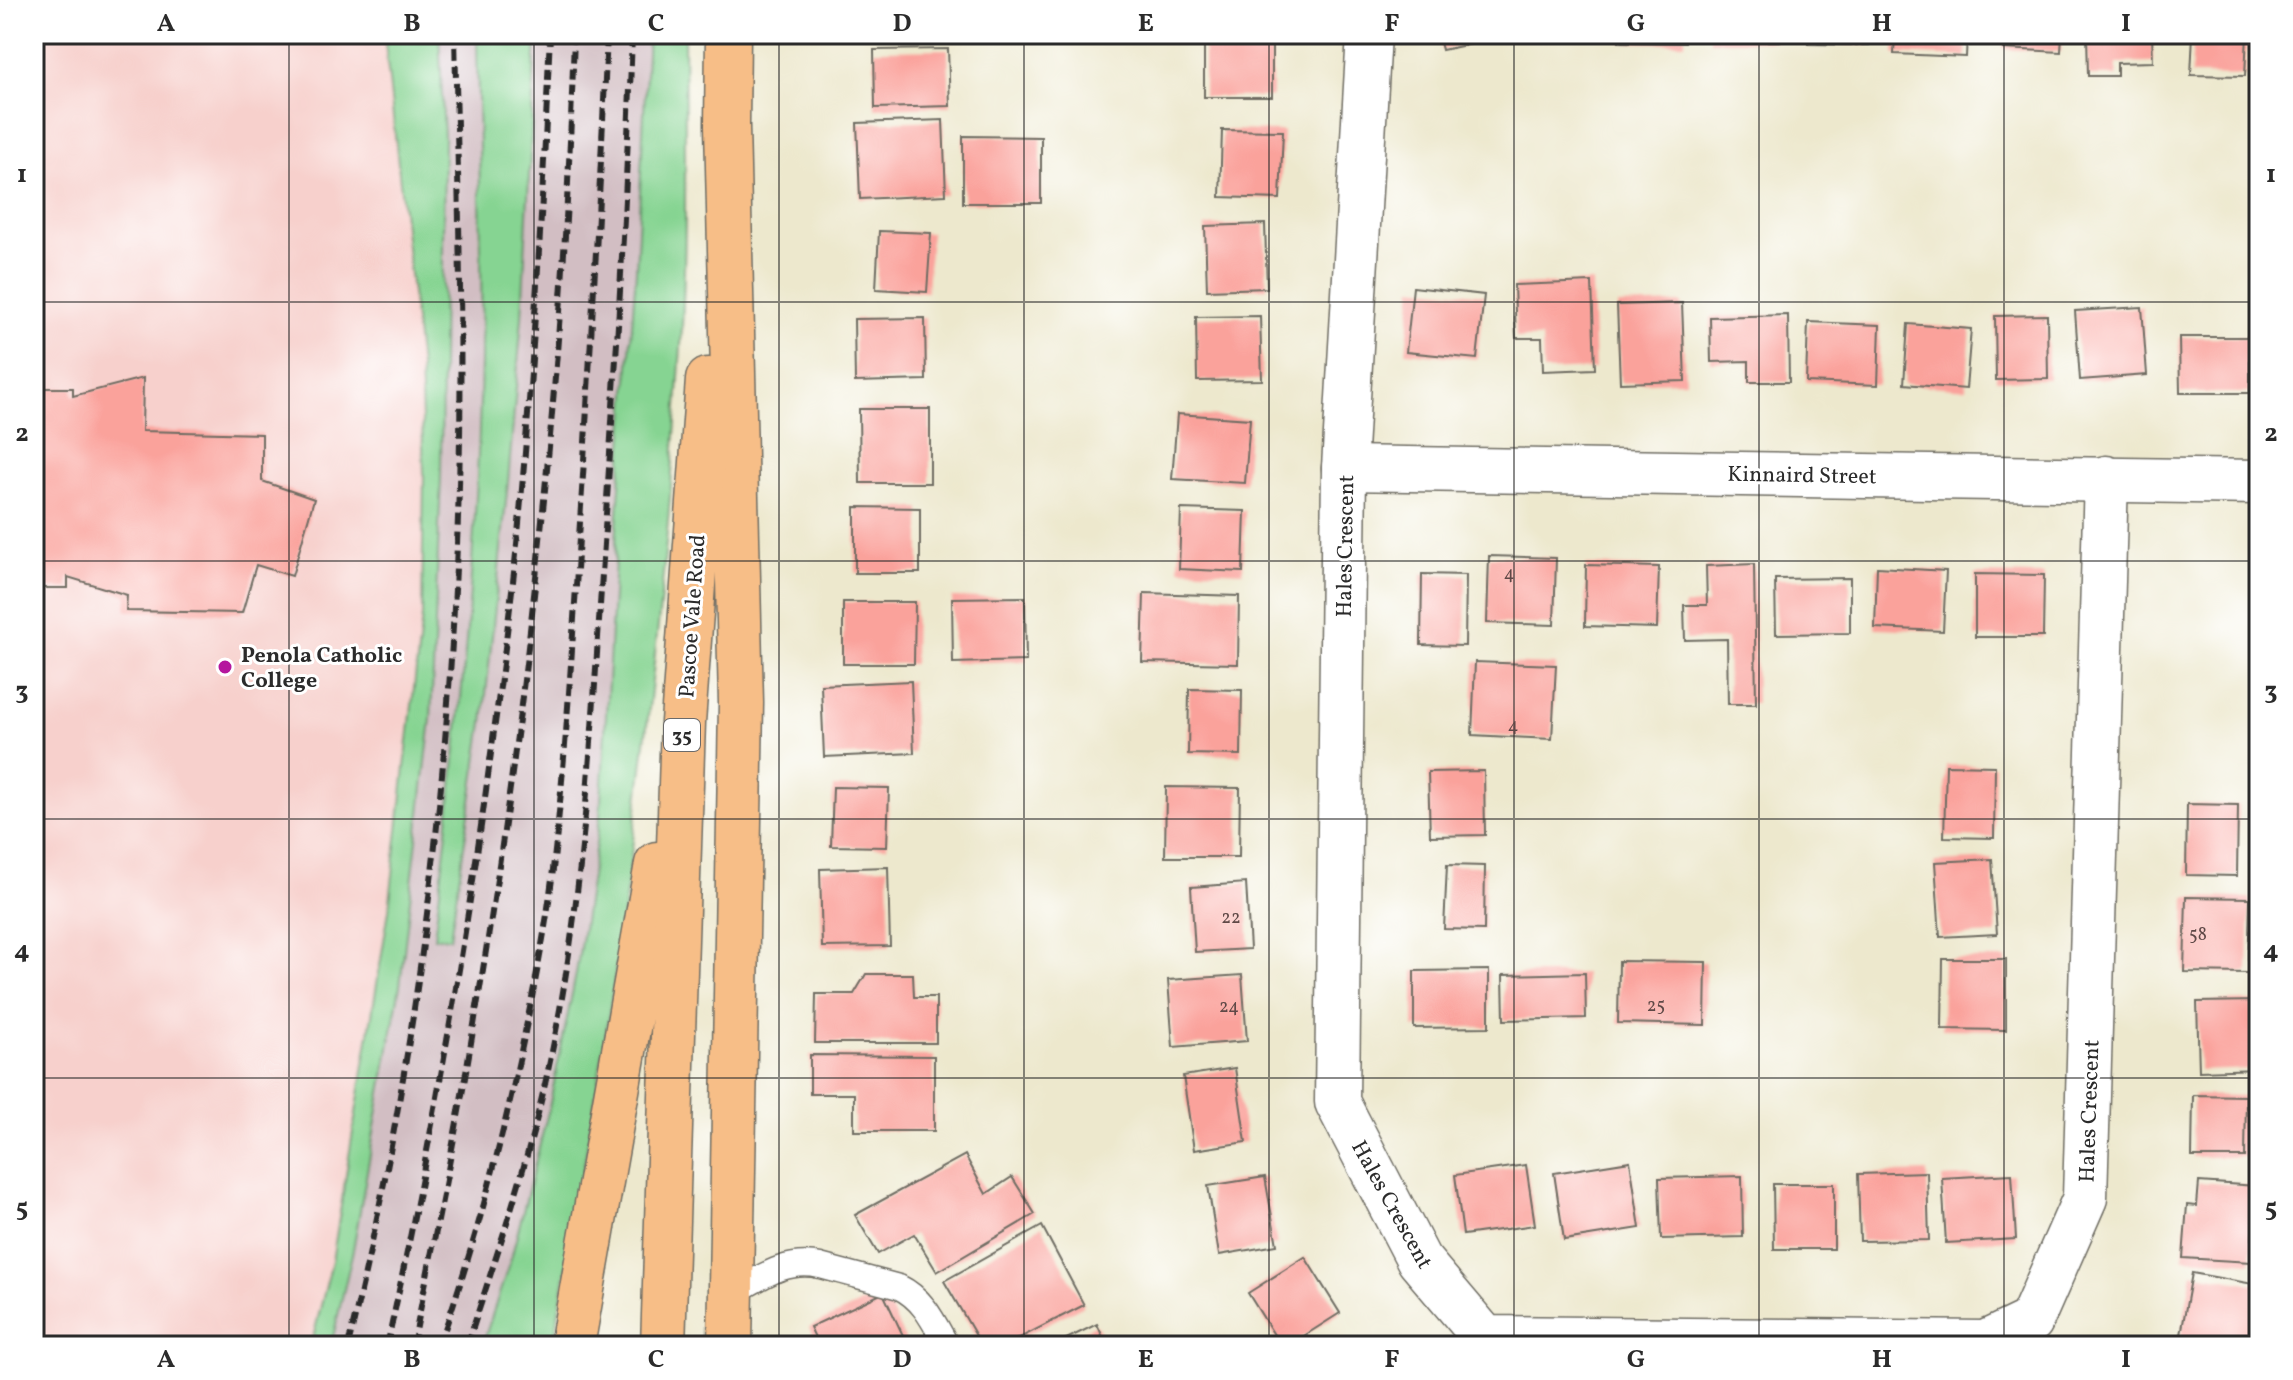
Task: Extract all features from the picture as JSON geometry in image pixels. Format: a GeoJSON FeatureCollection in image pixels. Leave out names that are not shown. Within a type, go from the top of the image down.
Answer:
{"type":"FeatureCollection","features":[{"type":"Feature","properties":{"kind":"main road","name":"Pascoe Vale Road"},"geometry":{"type":"LineString","coordinates":[[728,34],[727,126],[741,703],[730,1346]]}},
{"type":"Feature","properties":{"kind":"main road","name":"Pascoe Vale Road"},"geometry":{"type":"LineString","coordinates":[[663,1346],[683,722],[727,126]]}},
{"type":"Feature","properties":{"kind":"main road"},"geometry":{"type":"LineString","coordinates":[[572,1346],[683,722]]}},
{"type":"Feature","properties":{"kind":"street","name":"Hales Crescent"},"geometry":{"type":"LineString","coordinates":[[1369,34],[1344,468],[1337,1102],[1419,1260],[1485,1338],[1985,1343],[2031,1321],[2085,1198],[2106,478]]}},
{"type":"Feature","properties":{"kind":"street","name":"Kinnaird Street"},"geometry":{"type":"LineString","coordinates":[[1344,468],[2259,482]]}},
{"type":"Feature","properties":{"kind":"lane"},"geometry":{"type":"LineString","coordinates":[[731,1294],[787,1265],[808,1263],[905,1290],[923,1305],[947,1346]]}},
{"type":"Feature","properties":{"kind":"shaded area","name":"Penola Catholic College"},"geometry":{"type":"Polygon","coordinates":[[[34,34],[384,34],[420,367],[424,473],[422,616],[389,910],[332,1261],[311,1346],[34,1346],[34,34]]]}},
{"type":"Feature","properties":{"kind":"shaded area"},"geometry":{"type":"Polygon","coordinates":[[[439,34],[477,34],[481,361],[472,553],[453,795],[434,936],[449,938],[483,723],[508,482],[522,318],[536,34],[648,34],[636,271],[600,817],[576,974],[549,1108],[512,1255],[482,1346],[331,1346],[353,1250],[400,986],[431,719],[441,478],[444,136],[439,34]]]}},
{"type":"Feature","properties":{"kind":"green space"},"geometry":{"type":"Polygon","coordinates":[[[384,34],[439,34],[444,136],[441,478],[431,719],[400,986],[353,1250],[331,1346],[311,1346],[332,1261],[389,910],[422,616],[424,473],[420,367],[384,34]]]}},
{"type":"Feature","properties":{"kind":"green space"},"geometry":{"type":"Polygon","coordinates":[[[477,34],[536,34],[522,318],[508,482],[483,723],[450,938],[434,937],[459,722],[479,434],[481,239],[477,34]]]}},
{"type":"Feature","properties":{"kind":"green space"},"geometry":{"type":"Polygon","coordinates":[[[648,34],[684,34],[685,229],[681,346],[670,498],[638,802],[611,1002],[553,1346],[482,1346],[512,1255],[549,1108],[576,974],[600,817],[636,271],[648,34]]]}},
{"type":"Feature","properties":{"kind":"building"},"geometry":{"type":"Polygon","coordinates":[[[1204,34],[1272,34],[1272,97],[1204,97],[1204,34]]]}},
{"type":"Feature","properties":{"kind":"building"},"geometry":{"type":"Polygon","coordinates":[[[1438,34],[1499,34],[1500,38],[1442,50],[1438,34]]]}},
{"type":"Feature","properties":{"kind":"building"},"geometry":{"type":"Polygon","coordinates":[[[1620,34],[1685,34],[1685,43],[1619,42],[1620,34]]]}},
{"type":"Feature","properties":{"kind":"building"},"geometry":{"type":"Polygon","coordinates":[[[1710,34],[1780,34],[1780,41],[1710,41],[1710,34]]]}},
{"type":"Feature","properties":{"kind":"building"},"geometry":{"type":"Polygon","coordinates":[[[1808,34],[1869,34],[1869,45],[1808,44],[1808,34]]]}},
{"type":"Feature","properties":{"kind":"building"},"geometry":{"type":"Polygon","coordinates":[[[1895,34],[1967,34],[1966,57],[1894,54],[1895,34]]]}},
{"type":"Feature","properties":{"kind":"building"},"geometry":{"type":"Polygon","coordinates":[[[2004,34],[2062,34],[2061,52],[2003,49],[2004,34]]]}},
{"type":"Feature","properties":{"kind":"building"},"geometry":{"type":"Polygon","coordinates":[[[2087,34],[2152,34],[2153,62],[2117,63],[2117,76],[2088,76],[2087,34]]]}},
{"type":"Feature","properties":{"kind":"building"},"geometry":{"type":"Polygon","coordinates":[[[2193,34],[2247,34],[2245,76],[2191,75],[2193,34]]]}},
{"type":"Feature","properties":{"kind":"building"},"geometry":{"type":"Polygon","coordinates":[[[948,49],[950,106],[875,108],[874,50],[948,49]]]}},
{"type":"Feature","properties":{"kind":"building"},"geometry":{"type":"Polygon","coordinates":[[[943,120],[946,195],[860,199],[857,123],[943,120]]]}},
{"type":"Feature","properties":{"kind":"building"},"geometry":{"type":"Polygon","coordinates":[[[1222,130],[1283,131],[1280,199],[1220,197],[1222,130]]]}},
{"type":"Feature","properties":{"kind":"building"},"geometry":{"type":"Polygon","coordinates":[[[963,136],[1041,137],[1041,203],[963,203],[963,136]]]}},
{"type":"Feature","properties":{"kind":"building"},"geometry":{"type":"Polygon","coordinates":[[[1265,224],[1267,288],[1207,290],[1205,226],[1265,224]]]}},
{"type":"Feature","properties":{"kind":"building"},"geometry":{"type":"Polygon","coordinates":[[[879,231],[931,233],[927,292],[876,289],[879,231]]]}},
{"type":"Feature","properties":{"kind":"building"},"geometry":{"type":"Polygon","coordinates":[[[1592,282],[1595,369],[1543,371],[1542,338],[1516,338],[1514,285],[1592,282]]]}},
{"type":"Feature","properties":{"kind":"building"},"geometry":{"type":"Polygon","coordinates":[[[1413,287],[1484,295],[1477,359],[1406,352],[1413,287]]]}},
{"type":"Feature","properties":{"kind":"building"},"geometry":{"type":"Polygon","coordinates":[[[1682,303],[1685,381],[1620,383],[1617,305],[1682,303]]]}},
{"type":"Feature","properties":{"kind":"building"},"geometry":{"type":"Polygon","coordinates":[[[2142,307],[2147,375],[2080,380],[2075,311],[2142,307]]]}},
{"type":"Feature","properties":{"kind":"building"},"geometry":{"type":"Polygon","coordinates":[[[1788,315],[1789,382],[1749,382],[1749,361],[1711,362],[1710,317],[1788,315]]]}},
{"type":"Feature","properties":{"kind":"building"},"geometry":{"type":"Polygon","coordinates":[[[2047,315],[2048,379],[1996,380],[1995,316],[2047,315]]]}},
{"type":"Feature","properties":{"kind":"building"},"geometry":{"type":"Polygon","coordinates":[[[1260,316],[1262,380],[1197,381],[1196,317],[1260,316]]]}},
{"type":"Feature","properties":{"kind":"building"},"geometry":{"type":"Polygon","coordinates":[[[925,318],[926,380],[855,382],[854,319],[925,318]]]}},
{"type":"Feature","properties":{"kind":"building"},"geometry":{"type":"Polygon","coordinates":[[[1808,322],[1880,325],[1878,385],[1806,382],[1808,322]]]}},
{"type":"Feature","properties":{"kind":"building"},"geometry":{"type":"Polygon","coordinates":[[[1908,324],[1971,329],[1966,389],[1904,384],[1908,324]]]}},
{"type":"Feature","properties":{"kind":"building"},"geometry":{"type":"Polygon","coordinates":[[[2179,337],[2250,337],[2250,393],[2180,393],[2179,337]]]}},
{"type":"Feature","properties":{"kind":"building"},"geometry":{"type":"Polygon","coordinates":[[[143,378],[142,431],[262,434],[262,481],[314,499],[292,576],[256,565],[242,613],[126,611],[127,595],[68,577],[68,588],[34,588],[34,388],[73,388],[73,396],[143,378]]]}},
{"type":"Feature","properties":{"kind":"building"},"geometry":{"type":"Polygon","coordinates":[[[859,409],[930,409],[930,483],[860,483],[859,409]]]}},
{"type":"Feature","properties":{"kind":"building"},"geometry":{"type":"Polygon","coordinates":[[[1177,414],[1250,419],[1245,483],[1172,479],[1177,414]]]}},
{"type":"Feature","properties":{"kind":"building"},"geometry":{"type":"Polygon","coordinates":[[[855,507],[920,508],[920,573],[855,573],[855,507]]]}},
{"type":"Feature","properties":{"kind":"building"},"geometry":{"type":"Polygon","coordinates":[[[1181,509],[1245,511],[1243,572],[1179,569],[1181,509]]]}},
{"type":"Feature","properties":{"kind":"building"},"geometry":{"type":"Polygon","coordinates":[[[1489,556],[1556,558],[1554,625],[1487,623],[1489,556]]]}},
{"type":"Feature","properties":{"kind":"building"},"geometry":{"type":"Polygon","coordinates":[[[1754,564],[1756,704],[1728,704],[1727,639],[1685,640],[1684,605],[1707,605],[1706,566],[1754,564]]]}},
{"type":"Feature","properties":{"kind":"building"},"geometry":{"type":"Polygon","coordinates":[[[1586,565],[1659,567],[1657,628],[1585,626],[1586,565]]]}},
{"type":"Feature","properties":{"kind":"building"},"geometry":{"type":"Polygon","coordinates":[[[1877,567],[1946,571],[1943,631],[1875,628],[1877,567]]]}},
{"type":"Feature","properties":{"kind":"building"},"geometry":{"type":"Polygon","coordinates":[[[1422,574],[1466,575],[1465,646],[1421,645],[1422,574]]]}},
{"type":"Feature","properties":{"kind":"building"},"geometry":{"type":"Polygon","coordinates":[[[1975,574],[2044,575],[2043,637],[1975,637],[1975,574]]]}},
{"type":"Feature","properties":{"kind":"building"},"geometry":{"type":"Polygon","coordinates":[[[1850,578],[1850,633],[1776,634],[1775,579],[1850,578]]]}},
{"type":"Feature","properties":{"kind":"building"},"geometry":{"type":"Polygon","coordinates":[[[1144,593],[1239,596],[1238,664],[1142,662],[1144,593]]]}},
{"type":"Feature","properties":{"kind":"building"},"geometry":{"type":"Polygon","coordinates":[[[1025,597],[1026,661],[953,663],[952,598],[1025,597]]]}},
{"type":"Feature","properties":{"kind":"building"},"geometry":{"type":"Polygon","coordinates":[[[843,602],[915,602],[914,664],[843,664],[843,602]]]}},
{"type":"Feature","properties":{"kind":"building"},"geometry":{"type":"Polygon","coordinates":[[[1475,662],[1556,665],[1552,739],[1472,735],[1475,662]]]}},
{"type":"Feature","properties":{"kind":"building"},"geometry":{"type":"Polygon","coordinates":[[[911,681],[914,753],[824,757],[821,685],[911,681]]]}},
{"type":"Feature","properties":{"kind":"building"},"geometry":{"type":"Polygon","coordinates":[[[1189,689],[1242,690],[1241,755],[1188,754],[1189,689]]]}},
{"type":"Feature","properties":{"kind":"building"},"geometry":{"type":"Polygon","coordinates":[[[1946,765],[1995,766],[1994,838],[1944,837],[1946,765]]]}},
{"type":"Feature","properties":{"kind":"building"},"geometry":{"type":"Polygon","coordinates":[[[1484,771],[1485,835],[1430,836],[1428,772],[1484,771]]]}},
{"type":"Feature","properties":{"kind":"building"},"geometry":{"type":"Polygon","coordinates":[[[833,787],[889,788],[887,847],[831,846],[833,787]]]}},
{"type":"Feature","properties":{"kind":"building"},"geometry":{"type":"Polygon","coordinates":[[[1166,787],[1240,788],[1239,857],[1165,857],[1166,787]]]}},
{"type":"Feature","properties":{"kind":"building"},"geometry":{"type":"Polygon","coordinates":[[[2187,804],[2238,805],[2237,876],[2186,875],[2187,804]]]}},
{"type":"Feature","properties":{"kind":"building"},"geometry":{"type":"Polygon","coordinates":[[[1992,859],[1997,934],[1940,937],[1935,862],[1992,859]]]}},
{"type":"Feature","properties":{"kind":"building"},"geometry":{"type":"Polygon","coordinates":[[[1447,865],[1485,866],[1484,930],[1444,929],[1447,865]]]}},
{"type":"Feature","properties":{"kind":"building"},"geometry":{"type":"Polygon","coordinates":[[[888,867],[890,946],[822,947],[820,869],[888,867]]]}},
{"type":"Feature","properties":{"kind":"building"},"geometry":{"type":"Polygon","coordinates":[[[1246,883],[1250,949],[1195,952],[1191,887],[1246,883]]]}},
{"type":"Feature","properties":{"kind":"building"},"geometry":{"type":"Polygon","coordinates":[[[2186,897],[2250,898],[2248,973],[2184,972],[2186,897]]]}},
{"type":"Feature","properties":{"kind":"building"},"geometry":{"type":"Polygon","coordinates":[[[1943,959],[2006,959],[2006,1030],[1942,1029],[1943,959]]]}},
{"type":"Feature","properties":{"kind":"building"},"geometry":{"type":"Polygon","coordinates":[[[1619,961],[1706,962],[1705,1025],[1618,1023],[1619,961]]]}},
{"type":"Feature","properties":{"kind":"building"},"geometry":{"type":"Polygon","coordinates":[[[1489,970],[1489,1027],[1414,1028],[1414,971],[1489,970]]]}},
{"type":"Feature","properties":{"kind":"building"},"geometry":{"type":"Polygon","coordinates":[[[1585,973],[1586,1018],[1504,1020],[1503,975],[1585,973]]]}},
{"type":"Feature","properties":{"kind":"building"},"geometry":{"type":"Polygon","coordinates":[[[866,974],[913,974],[914,997],[936,997],[936,1043],[815,1043],[816,994],[854,994],[866,974]]]}},
{"type":"Feature","properties":{"kind":"building"},"geometry":{"type":"Polygon","coordinates":[[[1242,975],[1247,1041],[1173,1047],[1168,980],[1242,975]]]}},
{"type":"Feature","properties":{"kind":"building"},"geometry":{"type":"Polygon","coordinates":[[[2257,1001],[2259,1069],[2199,1071],[2197,1002],[2257,1001]]]}},
{"type":"Feature","properties":{"kind":"building"},"geometry":{"type":"Polygon","coordinates":[[[810,1055],[934,1056],[934,1131],[854,1131],[854,1094],[810,1094],[810,1055]]]}},
{"type":"Feature","properties":{"kind":"building"},"geometry":{"type":"Polygon","coordinates":[[[1235,1068],[1246,1142],[1194,1150],[1183,1076],[1235,1068]]]}},
{"type":"Feature","properties":{"kind":"building"},"geometry":{"type":"Polygon","coordinates":[[[2193,1095],[2246,1096],[2245,1157],[2192,1157],[2193,1095]]]}},
{"type":"Feature","properties":{"kind":"building"},"geometry":{"type":"Polygon","coordinates":[[[965,1155],[986,1194],[1012,1177],[1035,1214],[937,1272],[914,1234],[878,1254],[855,1215],[965,1155]]]}},
{"type":"Feature","properties":{"kind":"building"},"geometry":{"type":"Polygon","coordinates":[[[1630,1161],[1640,1228],[1564,1240],[1554,1173],[1630,1161]]]}},
{"type":"Feature","properties":{"kind":"building"},"geometry":{"type":"Polygon","coordinates":[[[1526,1165],[1535,1225],[1463,1235],[1455,1175],[1526,1165]]]}},
{"type":"Feature","properties":{"kind":"building"},"geometry":{"type":"Polygon","coordinates":[[[1927,1172],[1929,1240],[1860,1241],[1858,1174],[1927,1172]]]}},
{"type":"Feature","properties":{"kind":"building"},"geometry":{"type":"Polygon","coordinates":[[[2012,1174],[2016,1239],[1946,1243],[1942,1178],[2012,1174]]]}},
{"type":"Feature","properties":{"kind":"building"},"geometry":{"type":"Polygon","coordinates":[[[1742,1176],[1743,1237],[1661,1239],[1659,1178],[1742,1176]]]}},
{"type":"Feature","properties":{"kind":"building"},"geometry":{"type":"Polygon","coordinates":[[[1265,1177],[1277,1245],[1219,1255],[1208,1186],[1265,1177]]]}},
{"type":"Feature","properties":{"kind":"building"},"geometry":{"type":"Polygon","coordinates":[[[2199,1182],[2256,1186],[2251,1262],[2183,1258],[2187,1205],[2197,1206],[2199,1182]]]}},
{"type":"Feature","properties":{"kind":"building"},"geometry":{"type":"Polygon","coordinates":[[[1773,1184],[1834,1184],[1834,1249],[1774,1249],[1773,1184]]]}},
{"type":"Feature","properties":{"kind":"building"},"geometry":{"type":"Polygon","coordinates":[[[1042,1226],[1084,1305],[1004,1346],[982,1346],[944,1281],[1042,1226]]]}},
{"type":"Feature","properties":{"kind":"building"},"geometry":{"type":"Polygon","coordinates":[[[1305,1257],[1340,1313],[1288,1346],[1281,1346],[1248,1293],[1305,1257]]]}},
{"type":"Feature","properties":{"kind":"building"},"geometry":{"type":"Polygon","coordinates":[[[2192,1273],[2259,1285],[2259,1310],[2253,1346],[2179,1346],[2192,1273]]]}},
{"type":"Feature","properties":{"kind":"building"},"geometry":{"type":"Polygon","coordinates":[[[883,1293],[908,1346],[819,1346],[810,1327],[883,1293]]]}},
{"type":"Feature","properties":{"kind":"building"},"geometry":{"type":"Polygon","coordinates":[[[1097,1324],[1107,1346],[1052,1346],[1097,1324]]]}},
{"type":"Feature","properties":{"kind":"railway"},"geometry":{"type":"LineString","coordinates":[[348,1346],[393,1134],[411,1026],[439,810],[448,702],[460,429],[455,34]]}},
{"type":"Feature","properties":{"kind":"railway"},"geometry":{"type":"LineString","coordinates":[[387,1346],[455,995],[505,648],[530,393],[550,34]]}},
{"type":"Feature","properties":{"kind":"railway"},"geometry":{"type":"LineString","coordinates":[[413,1346],[466,1072],[523,685],[551,425],[569,164],[574,34]]}},
{"type":"Feature","properties":{"kind":"railway"},"geometry":{"type":"LineString","coordinates":[[439,1346],[476,1232],[506,1116],[537,971],[551,882],[571,660],[607,34]]}},
{"type":"Feature","properties":{"kind":"railway"},"geometry":{"type":"LineString","coordinates":[[467,1346],[537,1117],[558,1021],[577,894],[589,766],[611,439],[632,34]]}},
{"type":"Feature","properties":{"kind":"place","name":"Penola Catholic College"},"geometry":{"type":"Point","coordinates":[225,667]}}]}
